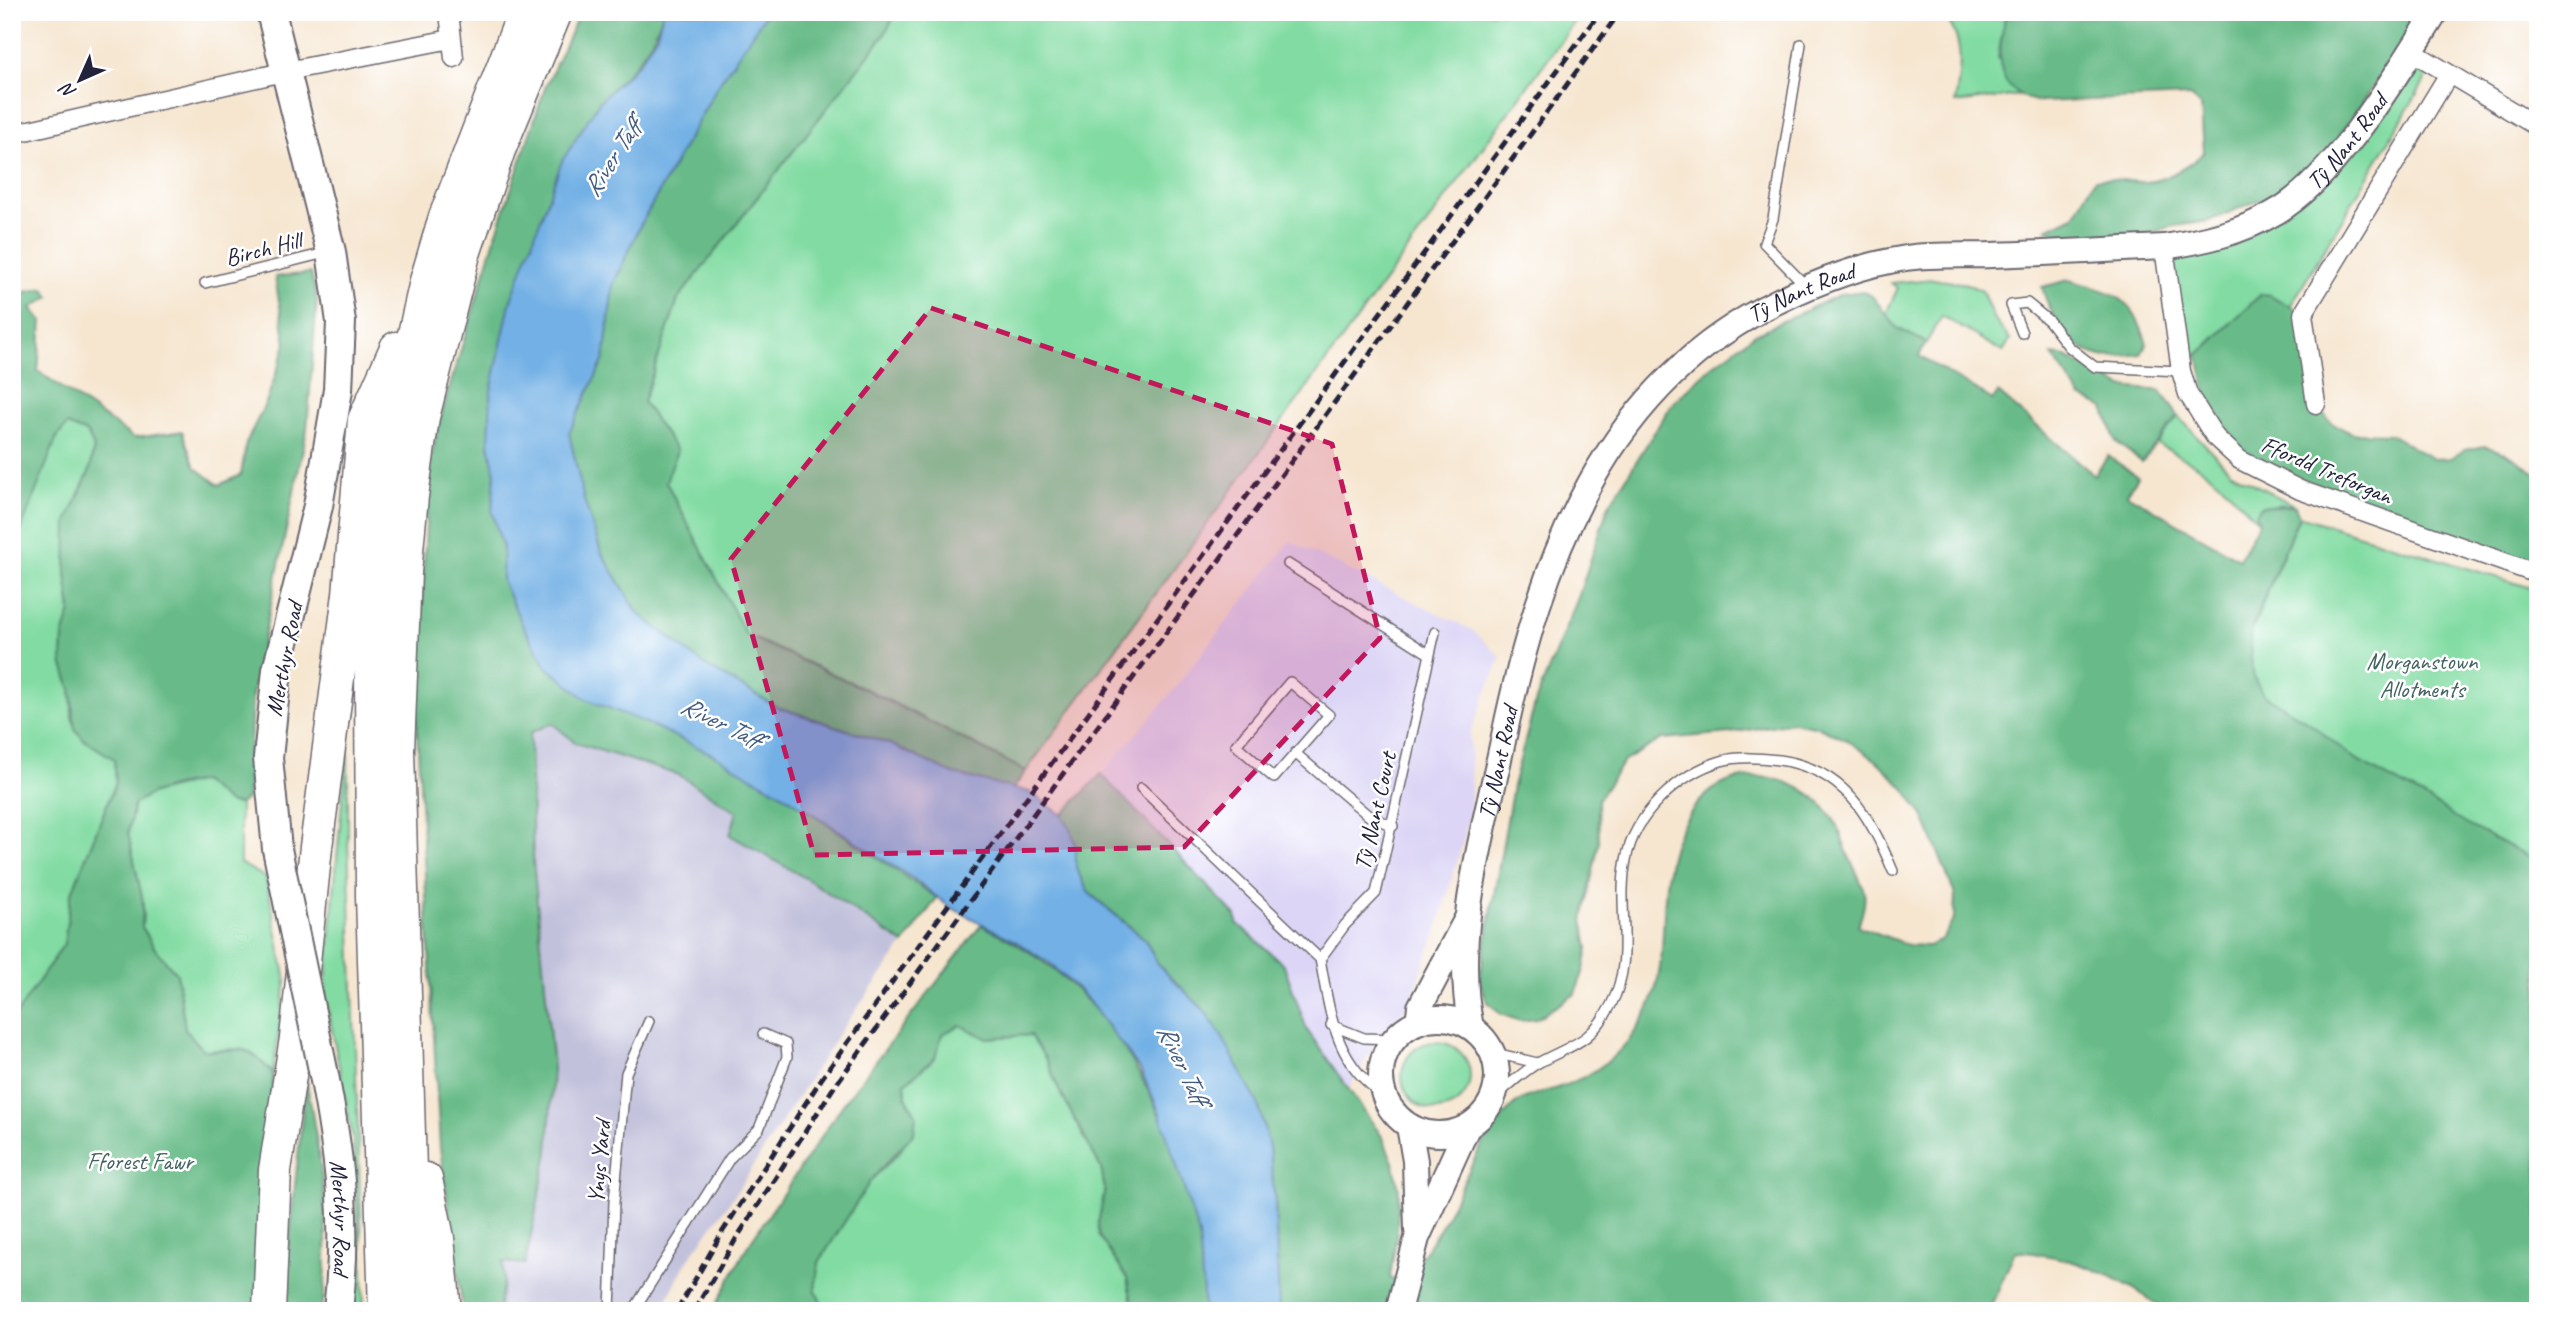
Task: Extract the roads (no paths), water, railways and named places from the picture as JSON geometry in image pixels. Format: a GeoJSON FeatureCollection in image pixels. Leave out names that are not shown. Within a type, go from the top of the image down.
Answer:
{"type":"FeatureCollection","features":[{"type":"Feature","properties":{"kind":"highway"},"geometry":{"type":"LineString","coordinates":[[384,1311],[372,896],[372,649],[376,555],[400,396],[426,281],[445,217],[524,12]]}},
{"type":"Feature","properties":{"kind":"highway"},"geometry":{"type":"LineString","coordinates":[[414,1311],[398,750],[405,572],[415,470],[423,417],[464,254],[499,150],[556,12]]}},
{"type":"Feature","properties":{"kind":"highway"},"geometry":{"type":"LineString","coordinates":[[269,1311],[275,1170],[296,1038],[318,834],[349,594],[364,421],[426,281]]}},
{"type":"Feature","properties":{"kind":"highway"},"geometry":{"type":"LineString","coordinates":[[410,1102],[438,1238],[445,1311]]}},
{"type":"Feature","properties":{"kind":"main road","name":"Merthyr Road"},"geometry":{"type":"LineString","coordinates":[[271,12],[331,252],[341,322],[338,390],[313,530],[277,670],[268,758],[277,849],[340,1151],[345,1215],[338,1311]]}},
{"type":"Feature","properties":{"kind":"main road","name":"Tŷ Nant Road"},"geometry":{"type":"LineString","coordinates":[[1493,1099],[1498,1079],[1491,1052],[1486,1041],[1471,1027],[1464,995],[1468,916],[1516,679],[1539,600],[1592,475],[1629,420],[1667,378],[1726,330],[1807,287],[1856,269],[1908,258],[2164,247],[2205,240],[2247,227],[2278,212],[2307,189],[2335,160],[2436,12]]}},
{"type":"Feature","properties":{"kind":"main road","name":"Tŷ Nant Road"},"geometry":{"type":"LineString","coordinates":[[1418,1022],[1420,1007],[1468,916]]}},
{"type":"Feature","properties":{"kind":"main road"},"geometry":{"type":"LineString","coordinates":[[1471,1027],[1452,1019],[1428,1019],[1409,1026],[1394,1039],[1384,1057],[1381,1077],[1384,1095],[1393,1112],[1409,1126],[1427,1133],[1448,1134],[1467,1128],[1482,1116],[1493,1099]]}},
{"type":"Feature","properties":{"kind":"main road"},"geometry":{"type":"LineString","coordinates":[[1409,1126],[1415,1161],[1417,1238]]}},
{"type":"Feature","properties":{"kind":"main road"},"geometry":{"type":"LineString","coordinates":[[1398,1311],[1417,1238],[1467,1128]]}},
{"type":"Feature","properties":{"kind":"street"},"geometry":{"type":"LineString","coordinates":[[449,12],[454,58]]}},
{"type":"Feature","properties":{"kind":"street"},"geometry":{"type":"LineString","coordinates":[[12,134],[287,71],[451,39]]}},
{"type":"Feature","properties":{"kind":"street"},"geometry":{"type":"LineString","coordinates":[[2411,51],[2538,127]]}},
{"type":"Feature","properties":{"kind":"street"},"geometry":{"type":"LineString","coordinates":[[2316,404],[2303,314],[2449,74]]}},
{"type":"Feature","properties":{"kind":"street","name":"Ffordd Treforgan"},"geometry":{"type":"LineString","coordinates":[[2164,247],[2181,371],[2188,394],[2215,438],[2240,460],[2300,490],[2538,574]]}},
{"type":"Feature","properties":{"kind":"lane"},"geometry":{"type":"LineString","coordinates":[[1801,44],[1773,219],[1764,243],[1807,287]]}},
{"type":"Feature","properties":{"kind":"lane","name":"Birch Hill"},"geometry":{"type":"LineString","coordinates":[[205,283],[331,252]]}},
{"type":"Feature","properties":{"kind":"lane"},"geometry":{"type":"LineString","coordinates":[[2022,333],[2011,305],[2027,303],[2049,321],[2068,347],[2095,367],[2181,371]]}},
{"type":"Feature","properties":{"kind":"lane"},"geometry":{"type":"LineString","coordinates":[[1288,564],[1429,653]]}},
{"type":"Feature","properties":{"kind":"lane","name":"Tŷ Nant Court"},"geometry":{"type":"LineString","coordinates":[[1320,959],[1345,925],[1376,893],[1435,632]]}},
{"type":"Feature","properties":{"kind":"lane"},"geometry":{"type":"LineString","coordinates":[[1290,682],[1329,715],[1295,753],[1274,778],[1236,745],[1290,682]]}},
{"type":"Feature","properties":{"kind":"lane"},"geometry":{"type":"LineString","coordinates":[[1295,753],[1369,816],[1393,826]]}},
{"type":"Feature","properties":{"kind":"lane"},"geometry":{"type":"LineString","coordinates":[[1493,1099],[1537,1063],[1574,1048],[1597,1028],[1611,1004],[1623,974],[1626,859],[1639,828],[1657,800],[1686,777],[1721,761],[1758,757],[1796,762],[1822,772],[1854,799],[1875,826],[1893,871]]}},
{"type":"Feature","properties":{"kind":"lane"},"geometry":{"type":"LineString","coordinates":[[1141,788],[1320,959],[1331,1025],[1347,1057],[1367,1084],[1384,1095]]}},
{"type":"Feature","properties":{"kind":"lane","name":"Ynys Yard"},"geometry":{"type":"LineString","coordinates":[[610,1311],[614,1202],[626,1073],[649,1021]]}},
{"type":"Feature","properties":{"kind":"lane"},"geometry":{"type":"LineString","coordinates":[[1331,1025],[1364,1038],[1394,1039]]}},
{"type":"Feature","properties":{"kind":"lane"},"geometry":{"type":"LineString","coordinates":[[633,1311],[730,1158],[759,1129],[787,1057],[786,1044],[763,1034]]}},
{"type":"Feature","properties":{"kind":"lane"},"geometry":{"type":"LineString","coordinates":[[1491,1052],[1537,1063]]}},
{"type":"Feature","properties":{"kind":"water","name":"River Taff"},"geometry":{"type":"Polygon","coordinates":[[[663,12],[767,12],[718,85],[639,228],[613,285],[604,359],[569,433],[584,500],[601,552],[638,613],[706,666],[777,707],[890,744],[953,774],[1030,792],[1062,815],[1071,829],[1076,848],[1076,868],[1088,892],[1145,940],[1159,966],[1204,1010],[1220,1033],[1258,1104],[1269,1147],[1275,1202],[1279,1311],[1204,1311],[1199,1235],[1159,1111],[1140,1069],[1084,995],[1049,963],[1017,942],[948,906],[918,882],[789,798],[712,754],[649,724],[586,699],[547,667],[523,626],[502,581],[503,548],[492,511],[495,474],[489,443],[491,391],[510,303],[562,161],[600,101],[639,63],[657,34],[663,12]]]}},
{"type":"Feature","properties":{"kind":"railway"},"geometry":{"type":"LineString","coordinates":[[677,1311],[723,1231],[822,1078],[1600,12]]}},
{"type":"Feature","properties":{"kind":"railway"},"geometry":{"type":"LineString","coordinates":[[694,1311],[736,1239],[834,1087],[1620,12]]}},
{"type":"Feature","properties":{"kind":"park label","name":"Morganstown Allotments"},"geometry":{"type":"Point","coordinates":[2422,675]}},
{"type":"Feature","properties":{"kind":"park label","name":"Fforest Fawr"},"geometry":{"type":"Point","coordinates":[140,1161]}}]}
